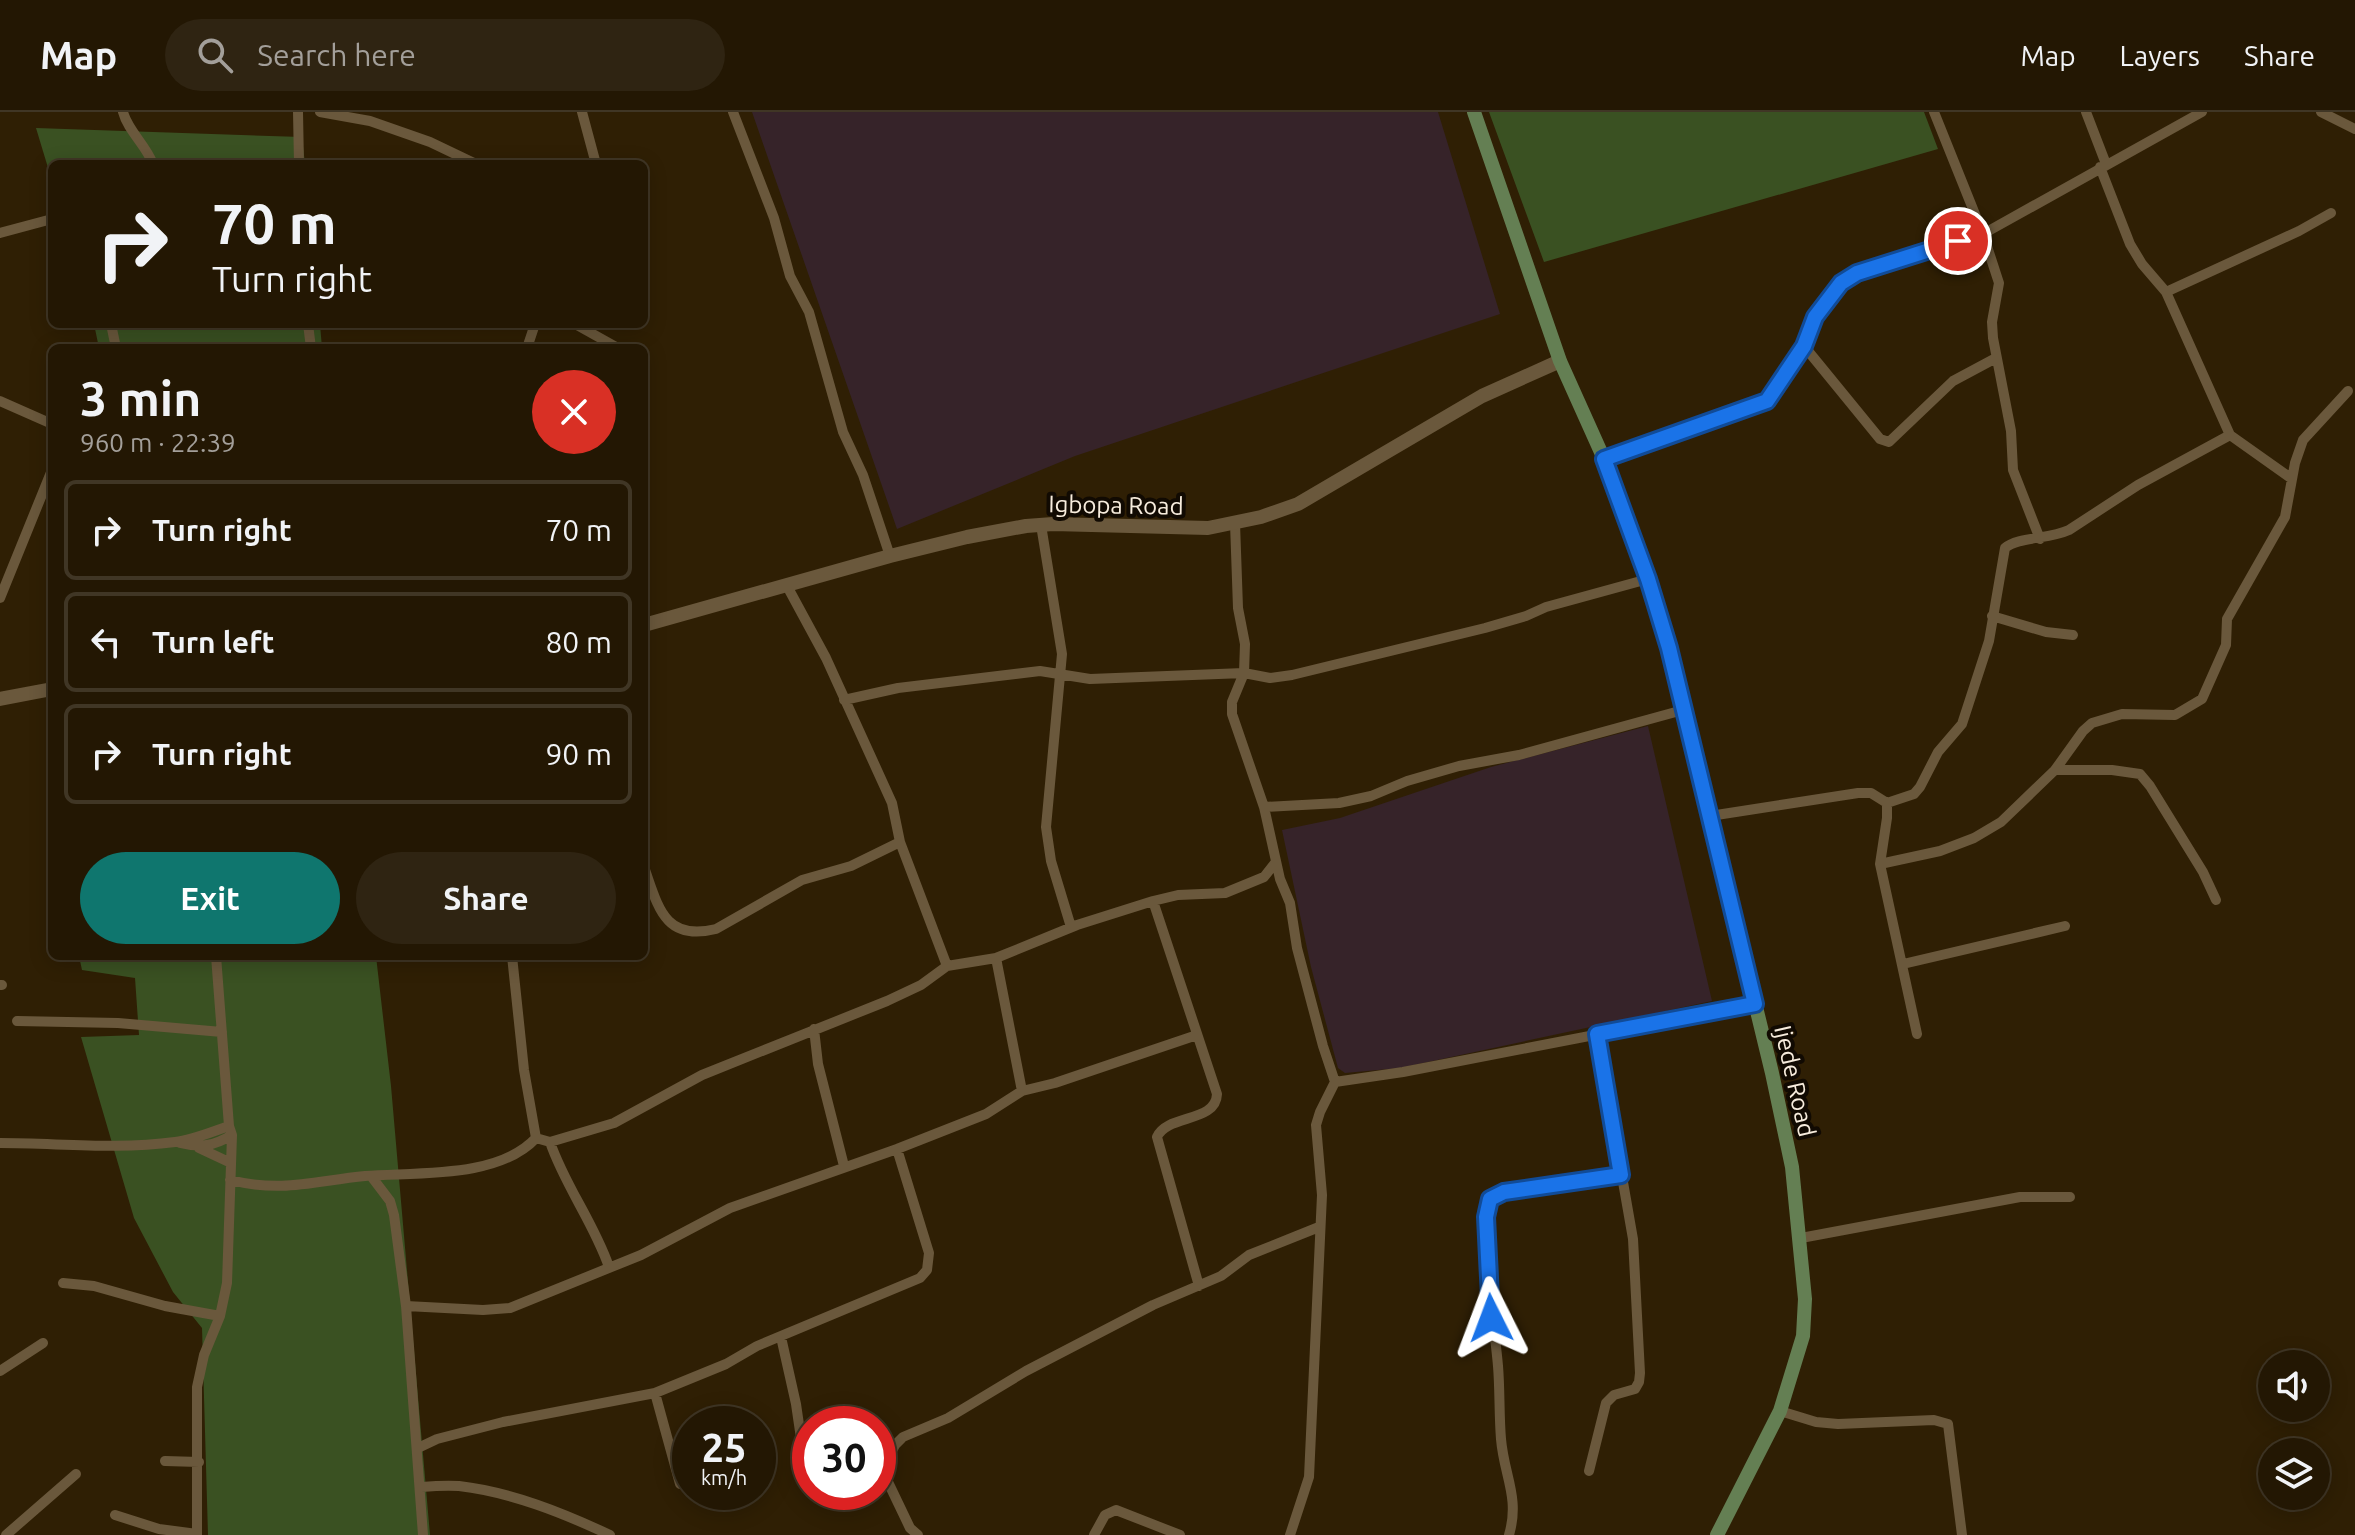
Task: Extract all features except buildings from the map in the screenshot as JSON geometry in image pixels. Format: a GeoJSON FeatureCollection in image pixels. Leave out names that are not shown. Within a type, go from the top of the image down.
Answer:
{"type":"FeatureCollection","features":[{"type":"Feature","properties":{"kind":"main road","name":"Ijede Road"},"geometry":{"type":"LineString","coordinates":[[1474,112],[1560,361],[1604,459],[1648,579],[1669,648],[1792,1167],[1805,1299],[1803,1336],[1780,1411],[1717,1535]]}},
{"type":"Feature","properties":{"kind":"street"},"geometry":{"type":"LineString","coordinates":[[123,112],[151,160]]}},
{"type":"Feature","properties":{"kind":"street"},"geometry":{"type":"LineString","coordinates":[[298,112],[299,160]]}},
{"type":"Feature","properties":{"kind":"street"},"geometry":{"type":"LineString","coordinates":[[320,112],[370,121],[430,142],[468,160]]}},
{"type":"Feature","properties":{"kind":"street"},"geometry":{"type":"LineString","coordinates":[[582,112],[595,160]]}},
{"type":"Feature","properties":{"kind":"street"},"geometry":{"type":"LineString","coordinates":[[733,112],[774,218],[790,276],[809,312],[843,432],[863,475],[890,556]]}},
{"type":"Feature","properties":{"kind":"street"},"geometry":{"type":"LineString","coordinates":[[1934,112],[1983,234],[1999,283],[1992,322],[2011,431],[2013,470],[2040,539]]}},
{"type":"Feature","properties":{"kind":"street"},"geometry":{"type":"LineString","coordinates":[[2086,112],[2130,244],[2166,292],[2230,435],[2292,479]]}},
{"type":"Feature","properties":{"kind":"street"},"geometry":{"type":"LineString","coordinates":[[1604,459],[1767,401],[1804,346],[1815,317],[1841,283],[1857,273],[1983,234],[2202,112]]}},
{"type":"Feature","properties":{"kind":"street"},"geometry":{"type":"LineString","coordinates":[[2321,112],[2355,129]]}},
{"type":"Feature","properties":{"kind":"street"},"geometry":{"type":"LineString","coordinates":[[2166,292],[2299,231],[2331,213]]}},
{"type":"Feature","properties":{"kind":"street"},"geometry":{"type":"LineString","coordinates":[[0,233],[48,220]]}},
{"type":"Feature","properties":{"kind":"street"},"geometry":{"type":"LineString","coordinates":[[582,328],[611,344]]}},
{"type":"Feature","properties":{"kind":"street"},"geometry":{"type":"LineString","coordinates":[[1804,346],[1880,439],[1889,442],[1953,381],[1996,358]]}},
{"type":"Feature","properties":{"kind":"street","name":"Igbopa Road"},"geometry":{"type":"LineString","coordinates":[[648,624],[967,537],[1041,525],[1208,528],[1235,523],[1298,504],[1482,396],[1560,361]]}},
{"type":"Feature","properties":{"kind":"street"},"geometry":{"type":"LineString","coordinates":[[1880,864],[1930,854],[1974,838],[2001,822],[2055,770],[2092,723],[2122,714],[2175,715],[2202,699],[2226,645],[2227,619],[2281,526],[2303,440],[2348,391]]}},
{"type":"Feature","properties":{"kind":"street"},"geometry":{"type":"LineString","coordinates":[[0,401],[48,422]]}},
{"type":"Feature","properties":{"kind":"street"},"geometry":{"type":"LineString","coordinates":[[1887,803],[1914,794],[1938,752],[1962,724],[1989,641],[2005,548],[2016,542],[2069,530],[2138,485],[2230,435]]}},
{"type":"Feature","properties":{"kind":"street"},"geometry":{"type":"LineString","coordinates":[[0,598],[48,480]]}},
{"type":"Feature","properties":{"kind":"street"},"geometry":{"type":"LineString","coordinates":[[1235,523],[1238,608],[1245,644],[1244,673],[1232,702],[1232,714],[1264,807],[1275,863],[1290,903],[1297,948],[1335,1082],[1316,1125],[1322,1195],[1309,1477],[1290,1535]]}},
{"type":"Feature","properties":{"kind":"street"},"geometry":{"type":"LineString","coordinates":[[1041,525],[1062,654],[1046,827],[1051,861],[1071,927]]}},
{"type":"Feature","properties":{"kind":"street"},"geometry":{"type":"LineString","coordinates":[[844,700],[898,688],[1040,671],[1090,679],[1244,673],[1270,678],[1292,675],[1485,628],[1546,607],[1648,579]]}},
{"type":"Feature","properties":{"kind":"street"},"geometry":{"type":"LineString","coordinates":[[787,586],[826,658],[892,803],[900,842],[947,966]]}},
{"type":"Feature","properties":{"kind":"street"},"geometry":{"type":"LineString","coordinates":[[1992,616],[2046,632],[2073,635]]}},
{"type":"Feature","properties":{"kind":"street"},"geometry":{"type":"LineString","coordinates":[[0,699],[48,690]]}},
{"type":"Feature","properties":{"kind":"street"},"geometry":{"type":"LineString","coordinates":[[1264,807],[1339,803],[1371,796],[1407,781],[1459,766],[1519,755],[1683,710]]}},
{"type":"Feature","properties":{"kind":"street"},"geometry":{"type":"LineString","coordinates":[[2055,770],[2112,770],[2140,774],[2203,872],[2216,900]]}},
{"type":"Feature","properties":{"kind":"street"},"geometry":{"type":"LineString","coordinates":[[1710,816],[1858,793],[1871,793],[1887,803]]}},
{"type":"Feature","properties":{"kind":"street"},"geometry":{"type":"LineString","coordinates":[[1887,803],[1880,864],[1917,1034]]}},
{"type":"Feature","properties":{"kind":"street"},"geometry":{"type":"LineString","coordinates":[[648,878],[661,913],[673,927],[704,932],[716,929],[802,880],[851,866],[900,842]]}},
{"type":"Feature","properties":{"kind":"street"},"geometry":{"type":"LineString","coordinates":[[1264,877],[1275,863]]}},
{"type":"Feature","properties":{"kind":"street"},"geometry":{"type":"LineString","coordinates":[[536,1138],[550,1142],[614,1123],[702,1075],[898,996],[921,985],[947,966],[996,958],[1071,927],[1153,901],[1178,895],[1225,893],[1264,877],[1280,879]]}},
{"type":"Feature","properties":{"kind":"street"},"geometry":{"type":"LineString","coordinates":[[1153,901],[1217,1100],[1207,1111],[1164,1127],[1157,1137],[1199,1286]]}},
{"type":"Feature","properties":{"kind":"street"},"geometry":{"type":"LineString","coordinates":[[1903,964],[2065,926]]}},
{"type":"Feature","properties":{"kind":"street"},"geometry":{"type":"LineString","coordinates":[[996,958],[1022,1091]]}},
{"type":"Feature","properties":{"kind":"street"},"geometry":{"type":"LineString","coordinates":[[115,1515],[159,1529],[197,1535],[197,1387],[204,1355],[220,1316],[229,1266],[230,1131],[216,960]]}},
{"type":"Feature","properties":{"kind":"street"},"geometry":{"type":"LineString","coordinates":[[512,960],[524,1070],[536,1138]]}},
{"type":"Feature","properties":{"kind":"street"},"geometry":{"type":"LineString","coordinates":[[1335,1082],[1403,1072],[1755,1004]]}},
{"type":"Feature","properties":{"kind":"street"},"geometry":{"type":"LineString","coordinates":[[17,1021],[118,1023],[222,1032]]}},
{"type":"Feature","properties":{"kind":"street"},"geometry":{"type":"LineString","coordinates":[[814,1029],[818,1064],[844,1166]]}},
{"type":"Feature","properties":{"kind":"street"},"geometry":{"type":"LineString","coordinates":[[1589,1471],[1606,1403],[1614,1395],[1635,1389],[1640,1373],[1633,1239],[1597,1034]]}},
{"type":"Feature","properties":{"kind":"street"},"geometry":{"type":"LineString","coordinates":[[406,1306],[483,1310],[510,1308],[641,1255],[730,1208],[986,1114],[1022,1091],[1055,1083],[1197,1035]]}},
{"type":"Feature","properties":{"kind":"street"},"geometry":{"type":"LineString","coordinates":[[0,1143],[50,1143],[104,1148],[178,1142],[230,1131]]}},
{"type":"Feature","properties":{"kind":"street"},"geometry":{"type":"LineString","coordinates":[[199,1148],[223,1141],[230,1131]]}},
{"type":"Feature","properties":{"kind":"street"},"geometry":{"type":"LineString","coordinates":[[230,1180],[276,1188],[479,1167],[522,1151],[536,1138]]}},
{"type":"Feature","properties":{"kind":"street"},"geometry":{"type":"LineString","coordinates":[[178,1142],[231,1163]]}},
{"type":"Feature","properties":{"kind":"street"},"geometry":{"type":"LineString","coordinates":[[550,1142],[561,1171],[600,1242],[609,1267]]}},
{"type":"Feature","properties":{"kind":"street"},"geometry":{"type":"LineString","coordinates":[[418,1448],[446,1436],[503,1422],[655,1393],[726,1364],[757,1346],[920,1278],[927,1270],[929,1253],[897,1149]]}},
{"type":"Feature","properties":{"kind":"street"},"geometry":{"type":"LineString","coordinates":[[1509,1535],[1514,1507],[1501,1440],[1486,1217],[1490,1199],[1504,1192],[1621,1175]]}},
{"type":"Feature","properties":{"kind":"street"},"geometry":{"type":"LineString","coordinates":[[371,1176],[390,1201],[406,1306],[423,1535]]}},
{"type":"Feature","properties":{"kind":"street"},"geometry":{"type":"LineString","coordinates":[[1801,1238],[2020,1197],[2070,1197]]}},
{"type":"Feature","properties":{"kind":"street"},"geometry":{"type":"LineString","coordinates":[[896,1446],[903,1437],[961,1411],[1026,1371],[1139,1312],[1221,1276],[1249,1255],[1319,1227]]}},
{"type":"Feature","properties":{"kind":"street"},"geometry":{"type":"LineString","coordinates":[[63,1283],[94,1286],[165,1306],[220,1316]]}},
{"type":"Feature","properties":{"kind":"street"},"geometry":{"type":"LineString","coordinates":[[781,1337],[796,1406]]}},
{"type":"Feature","properties":{"kind":"street"},"geometry":{"type":"LineString","coordinates":[[0,1371],[43,1343]]}},
{"type":"Feature","properties":{"kind":"street"},"geometry":{"type":"LineString","coordinates":[[655,1393],[672,1455]]}},
{"type":"Feature","properties":{"kind":"street"},"geometry":{"type":"LineString","coordinates":[[1780,1411],[1816,1422],[1838,1424],[1934,1420],[1948,1424],[1962,1535]]}},
{"type":"Feature","properties":{"kind":"street"},"geometry":{"type":"LineString","coordinates":[[165,1461],[199,1462]]}},
{"type":"Feature","properties":{"kind":"street"},"geometry":{"type":"LineString","coordinates":[[6,1535],[76,1474]]}},
{"type":"Feature","properties":{"kind":"street"},"geometry":{"type":"LineString","coordinates":[[421,1487],[457,1486],[496,1493],[573,1517],[610,1535]]}},
{"type":"Feature","properties":{"kind":"street"},"geometry":{"type":"LineString","coordinates":[[896,1499],[910,1528],[918,1535]]}},
{"type":"Feature","properties":{"kind":"street"},"geometry":{"type":"LineString","coordinates":[[1094,1535],[1105,1515],[1116,1510],[1180,1535]]}},
{"type":"Feature","properties":{"kind":"shaded area"},"geometry":{"type":"Polygon","coordinates":[[[752,112],[1438,112],[1500,314],[1075,456],[897,529],[752,112]]]}},
{"type":"Feature","properties":{"kind":"shaded area"},"geometry":{"type":"Polygon","coordinates":[[[1648,726],[1712,1001],[1400,1068],[1345,1073],[1338,1068],[1311,967],[1282,830],[1340,818],[1491,767],[1648,726]]]}},
{"type":"Feature","properties":{"kind":"green space"},"geometry":{"type":"Polygon","coordinates":[[[1489,112],[1924,112],[1938,149],[1544,262],[1489,112]]]}},
{"type":"Feature","properties":{"kind":"green space"},"geometry":{"type":"Polygon","coordinates":[[[36,128],[302,137],[305,160],[48,160],[48,168],[36,128]]]}},
{"type":"Feature","properties":{"kind":"green space"},"geometry":{"type":"Polygon","coordinates":[[[95,328],[320,328],[322,344],[98,344],[95,328]]]}},
{"type":"Feature","properties":{"kind":"green space"},"geometry":{"type":"Polygon","coordinates":[[[80,960],[376,960],[391,1086],[430,1535],[208,1535],[202,1328],[173,1292],[134,1218],[81,1037],[139,1035],[135,978],[82,970],[80,960]]]}},
{"type":"Feature","properties":{"kind":"route"},"geometry":{"type":"LineString","coordinates":[[1491,1318],[1486,1217],[1490,1199],[1504,1192],[1621,1175],[1597,1034],[1755,1004],[1669,648],[1648,579],[1604,459],[1767,401],[1804,346],[1815,317],[1841,283],[1882,264],[1958,241]]}}]}
